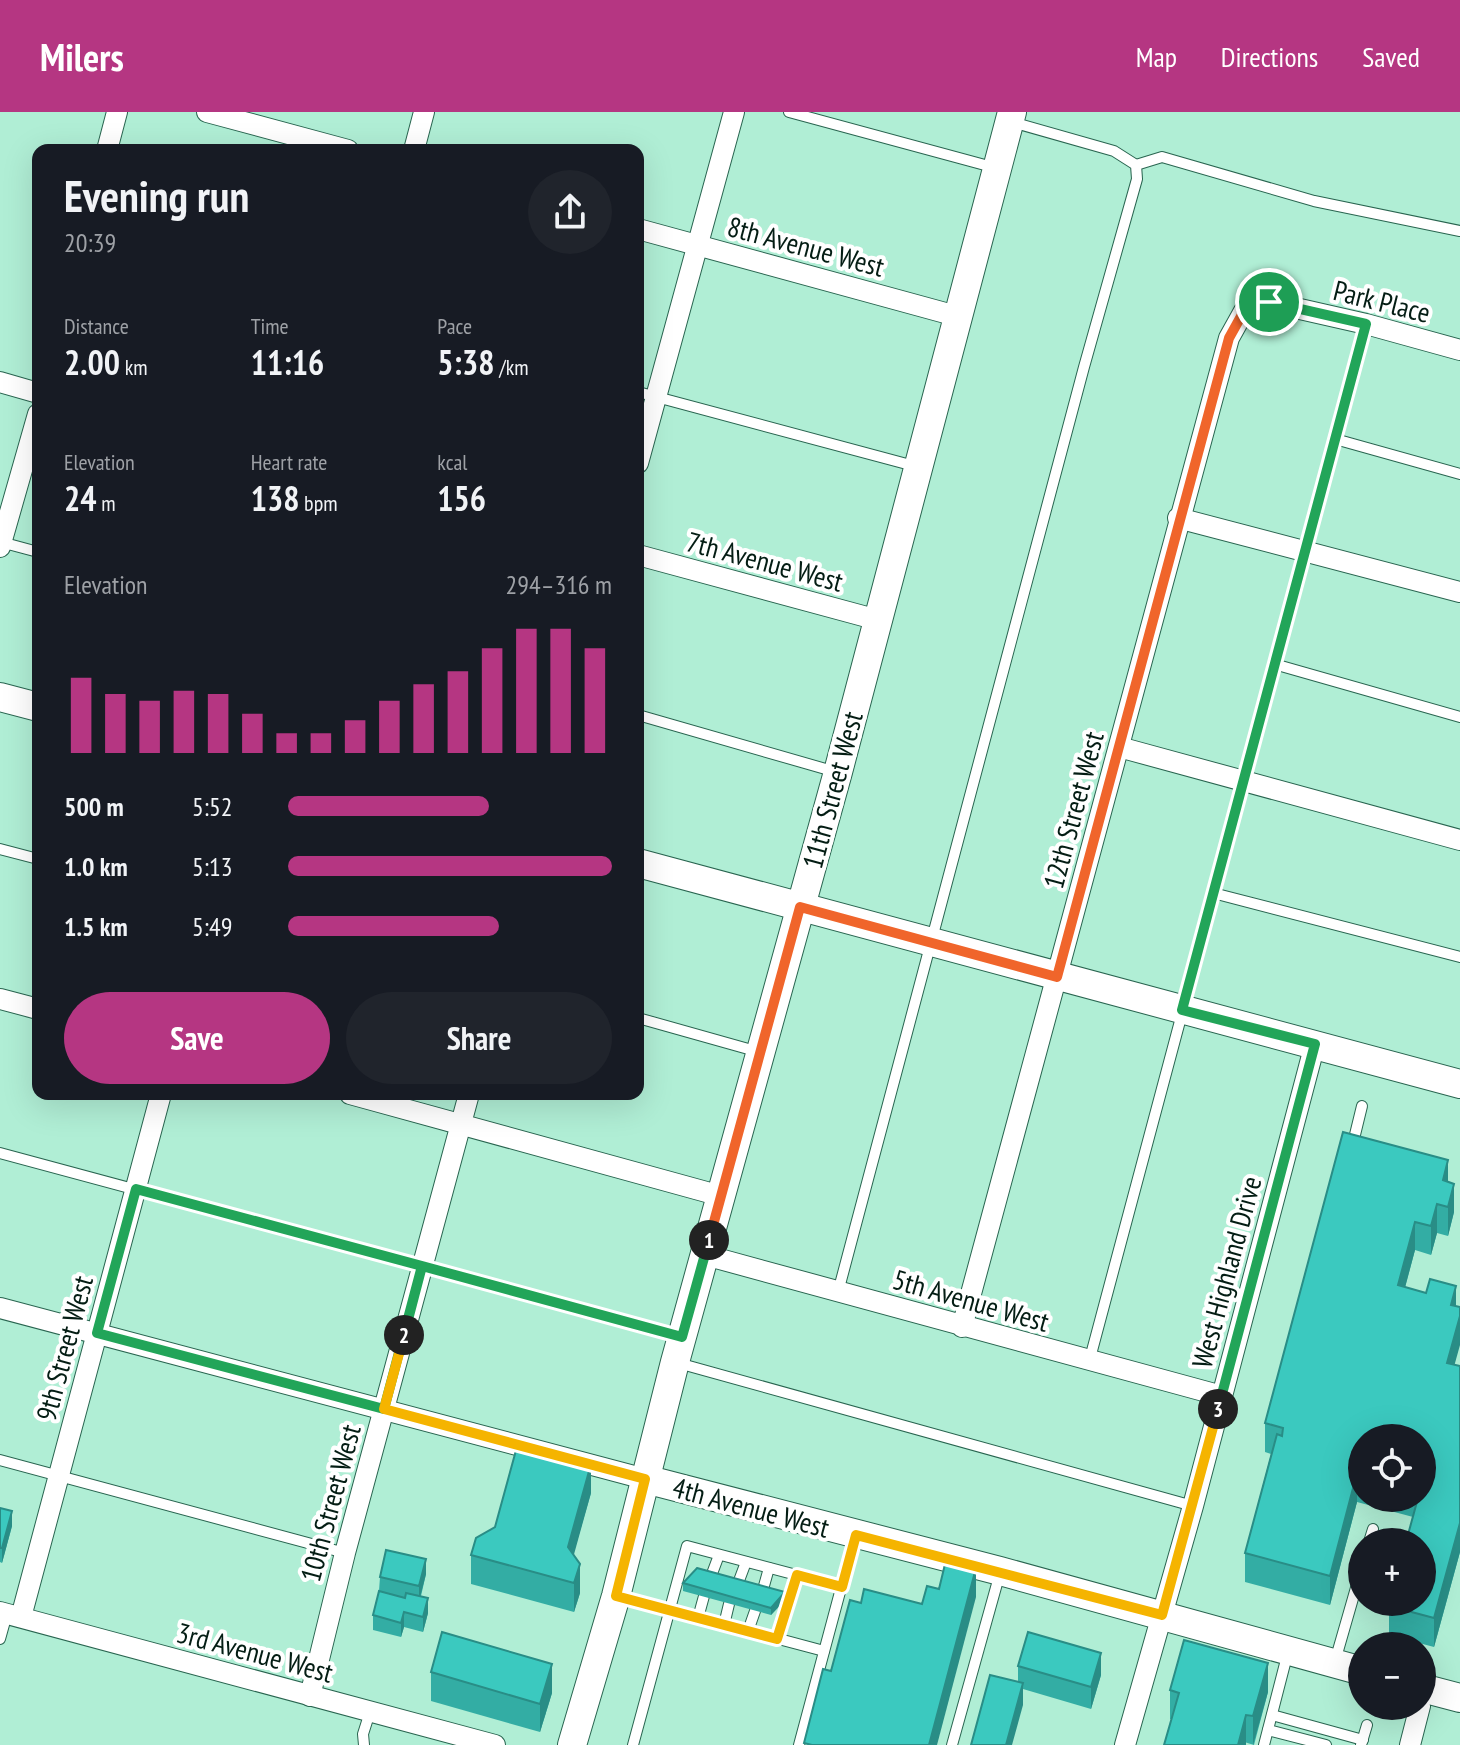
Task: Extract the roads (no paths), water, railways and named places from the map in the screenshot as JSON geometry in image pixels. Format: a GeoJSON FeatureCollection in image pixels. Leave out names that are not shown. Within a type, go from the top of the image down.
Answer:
{"type":"FeatureCollection","features":[{"type":"Feature","properties":{"kind":"street"},"geometry":{"type":"LineString","coordinates":[[109,144],[117,112]]}},
{"type":"Feature","properties":{"kind":"street"},"geometry":{"type":"LineString","coordinates":[[207,112],[326,144]]}},
{"type":"Feature","properties":{"kind":"street"},"geometry":{"type":"LineString","coordinates":[[416,144],[424,112]]}},
{"type":"Feature","properties":{"kind":"street"},"geometry":{"type":"LineString","coordinates":[[644,418],[647,395],[697,245],[734,112]]}},
{"type":"Feature","properties":{"kind":"street","name":"11th Street West"},"geometry":{"type":"LineString","coordinates":[[572,1745],[616,1596],[678,1349],[838,772],[1011,117]]}},
{"type":"Feature","properties":{"kind":"street","name":"8th Avenue West"},"geometry":{"type":"LineString","coordinates":[[644,231],[960,317]]}},
{"type":"Feature","properties":{"kind":"street","name":"Park Place"},"geometry":{"type":"LineString","coordinates":[[1244,311],[1269,302],[1460,350]]}},
{"type":"Feature","properties":{"kind":"street","name":"12th Street West"},"geometry":{"type":"LineString","coordinates":[[962,1327],[1178,518],[1229,338],[1244,311]]}},
{"type":"Feature","properties":{"kind":"street"},"geometry":{"type":"LineString","coordinates":[[0,382],[32,391]]}},
{"type":"Feature","properties":{"kind":"street"},"geometry":{"type":"LineString","coordinates":[[0,544],[32,435]]}},
{"type":"Feature","properties":{"kind":"street"},"geometry":{"type":"LineString","coordinates":[[1178,518],[1460,592]]}},
{"type":"Feature","properties":{"kind":"street","name":"7th Avenue West"},"geometry":{"type":"LineString","coordinates":[[644,557],[878,620]]}},
{"type":"Feature","properties":{"kind":"street"},"geometry":{"type":"LineString","coordinates":[[0,697],[32,705]]}},
{"type":"Feature","properties":{"kind":"street"},"geometry":{"type":"LineString","coordinates":[[1119,747],[1460,840]]}},
{"type":"Feature","properties":{"kind":"street"},"geometry":{"type":"LineString","coordinates":[[644,865],[1460,1084]]}},
{"type":"Feature","properties":{"kind":"street"},"geometry":{"type":"LineString","coordinates":[[0,999],[32,1007]]}},
{"type":"Feature","properties":{"kind":"street","name":"West Highland Drive"},"geometry":{"type":"LineString","coordinates":[[1125,1745],[1193,1506],[1315,1044]]}},
{"type":"Feature","properties":{"kind":"street","name":"9th Street West"},"geometry":{"type":"LineString","coordinates":[[9,1614],[58,1475],[159,1100]]}},
{"type":"Feature","properties":{"kind":"street"},"geometry":{"type":"LineString","coordinates":[[372,1100],[721,1196]]}},
{"type":"Feature","properties":{"kind":"street","name":"10th Street West"},"geometry":{"type":"LineString","coordinates":[[310,1696],[345,1553],[467,1100]]}},
{"type":"Feature","properties":{"kind":"street","name":"5th Avenue West"},"geometry":{"type":"LineString","coordinates":[[705,1255],[1222,1396]]}},
{"type":"Feature","properties":{"kind":"street","name":"4th Avenue West"},"geometry":{"type":"LineString","coordinates":[[0,1308],[1000,1571],[1348,1667]]}},
{"type":"Feature","properties":{"kind":"street","name":"3rd Avenue West"},"geometry":{"type":"LineString","coordinates":[[9,1614],[495,1745]]}},
{"type":"Feature","properties":{"kind":"street"},"geometry":{"type":"LineString","coordinates":[[1436,1696],[1460,1698]]}},
{"type":"Feature","properties":{"kind":"street"},"geometry":{"type":"LineString","coordinates":[[1410,1745],[1416,1720]]}},
{"type":"Feature","properties":{"kind":"lane"},"geometry":{"type":"LineString","coordinates":[[789,112],[997,168]]}},
{"type":"Feature","properties":{"kind":"lane"},"geometry":{"type":"LineString","coordinates":[[838,1292],[1137,179],[1136,165],[1114,151],[1011,117]]}},
{"type":"Feature","properties":{"kind":"lane"},"geometry":{"type":"LineString","coordinates":[[1136,165],[1162,157],[1314,201],[1460,231]]}},
{"type":"Feature","properties":{"kind":"lane"},"geometry":{"type":"LineString","coordinates":[[1089,1362],[1366,324]]}},
{"type":"Feature","properties":{"kind":"lane"},"geometry":{"type":"LineString","coordinates":[[647,395],[920,467]]}},
{"type":"Feature","properties":{"kind":"lane"},"geometry":{"type":"LineString","coordinates":[[1335,439],[1460,474]]}},
{"type":"Feature","properties":{"kind":"lane"},"geometry":{"type":"LineString","coordinates":[[0,544],[32,551]]}},
{"type":"Feature","properties":{"kind":"lane"},"geometry":{"type":"LineString","coordinates":[[1274,664],[1460,717]]}},
{"type":"Feature","properties":{"kind":"lane"},"geometry":{"type":"LineString","coordinates":[[644,717],[838,772]]}},
{"type":"Feature","properties":{"kind":"lane"},"geometry":{"type":"LineString","coordinates":[[0,849],[32,857]]}},
{"type":"Feature","properties":{"kind":"lane"},"geometry":{"type":"LineString","coordinates":[[1213,893],[1460,957]]}},
{"type":"Feature","properties":{"kind":"lane"},"geometry":{"type":"LineString","coordinates":[[644,1020],[761,1052]]}},
{"type":"Feature","properties":{"kind":"lane"},"geometry":{"type":"LineString","coordinates":[[1351,1153],[1362,1106]]}},
{"type":"Feature","properties":{"kind":"lane"},"geometry":{"type":"LineString","coordinates":[[0,1153],[422,1266],[678,1349],[1193,1506]]}},
{"type":"Feature","properties":{"kind":"lane"},"geometry":{"type":"LineString","coordinates":[[0,1460],[345,1553]]}},
{"type":"Feature","properties":{"kind":"lane"},"geometry":{"type":"LineString","coordinates":[[799,1745],[856,1535]]}},
{"type":"Feature","properties":{"kind":"lane"},"geometry":{"type":"LineString","coordinates":[[633,1745],[687,1546],[842,1587]]}},
{"type":"Feature","properties":{"kind":"lane"},"geometry":{"type":"LineString","coordinates":[[710,1579],[719,1555]]}},
{"type":"Feature","properties":{"kind":"lane"},"geometry":{"type":"LineString","coordinates":[[737,1586],[746,1562]]}},
{"type":"Feature","properties":{"kind":"lane"},"geometry":{"type":"LineString","coordinates":[[762,1593],[769,1568]]}},
{"type":"Feature","properties":{"kind":"lane"},"geometry":{"type":"LineString","coordinates":[[952,1745],[1000,1571]]}},
{"type":"Feature","properties":{"kind":"lane"},"geometry":{"type":"LineString","coordinates":[[777,1639],[797,1575]]}},
{"type":"Feature","properties":{"kind":"lane"},"geometry":{"type":"LineString","coordinates":[[616,1596],[824,1651]]}},
{"type":"Feature","properties":{"kind":"lane"},"geometry":{"type":"LineString","coordinates":[[698,1618],[704,1596]]}},
{"type":"Feature","properties":{"kind":"lane"},"geometry":{"type":"LineString","coordinates":[[724,1625],[729,1604]]}},
{"type":"Feature","properties":{"kind":"lane"},"geometry":{"type":"LineString","coordinates":[[748,1631],[755,1611]]}},
{"type":"Feature","properties":{"kind":"lane"},"geometry":{"type":"LineString","coordinates":[[0,1639],[9,1614]]}},
{"type":"Feature","properties":{"kind":"lane"},"geometry":{"type":"LineString","coordinates":[[1335,1663],[1348,1616]]}},
{"type":"Feature","properties":{"kind":"lane"},"geometry":{"type":"LineString","coordinates":[[1264,1745],[1289,1650]]}},
{"type":"Feature","properties":{"kind":"lane"},"geometry":{"type":"LineString","coordinates":[[364,1745],[363,1734],[370,1712]]}},
{"type":"Feature","properties":{"kind":"lane"},"geometry":{"type":"LineString","coordinates":[[1272,1715],[1362,1743],[1367,1725]]}},
{"type":"Feature","properties":{"kind":"lane"},"geometry":{"type":"LineString","coordinates":[[1268,1730],[1326,1745]]}}]}
